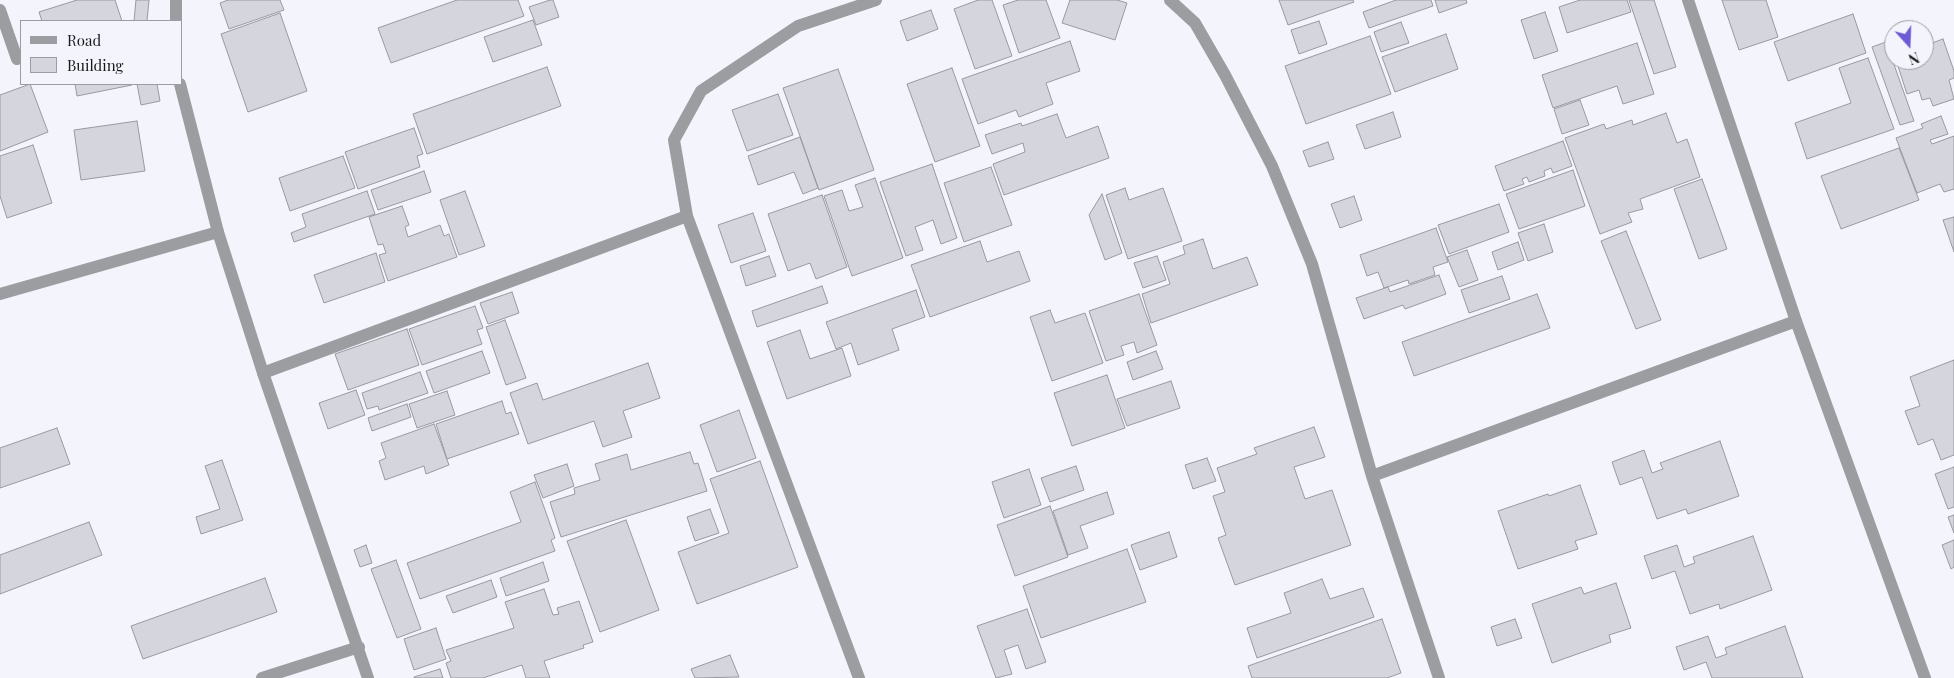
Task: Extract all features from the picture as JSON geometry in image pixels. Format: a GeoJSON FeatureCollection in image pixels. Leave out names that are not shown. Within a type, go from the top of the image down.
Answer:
{"type":"FeatureCollection","features":[{"type":"Feature","properties":{"kind":"street"},"geometry":{"type":"LineString","coordinates":[[176,0],[176,20]]}},
{"type":"Feature","properties":{"kind":"street"},"geometry":{"type":"LineString","coordinates":[[859,678],[687,216],[674,140],[701,91],[798,26],[876,0]]}},
{"type":"Feature","properties":{"kind":"street"},"geometry":{"type":"LineString","coordinates":[[1170,0],[1195,23],[1225,75],[1272,166],[1312,264],[1372,476],[1440,678]]}},
{"type":"Feature","properties":{"kind":"street"},"geometry":{"type":"LineString","coordinates":[[1688,0],[1796,321],[1925,678]]}},
{"type":"Feature","properties":{"kind":"street"},"geometry":{"type":"LineString","coordinates":[[0,10],[17,59]]}},
{"type":"Feature","properties":{"kind":"street"},"geometry":{"type":"LineString","coordinates":[[180,85],[218,232],[263,373],[368,678]]}},
{"type":"Feature","properties":{"kind":"street"},"geometry":{"type":"LineString","coordinates":[[263,373],[687,216]]}},
{"type":"Feature","properties":{"kind":"street"},"geometry":{"type":"LineString","coordinates":[[0,294],[218,232]]}},
{"type":"Feature","properties":{"kind":"street"},"geometry":{"type":"LineString","coordinates":[[1372,476],[1796,321]]}},
{"type":"Feature","properties":{"kind":"street"},"geometry":{"type":"LineString","coordinates":[[262,678],[358,647]]}},
{"type":"Feature","properties":{"kind":"building"},"geometry":{"type":"Polygon","coordinates":[[[77,0],[115,0],[122,20],[42,20],[39,12],[77,0]]]}},
{"type":"Feature","properties":{"kind":"building"},"geometry":{"type":"Polygon","coordinates":[[[136,0],[149,0],[147,20],[134,20],[136,0]]]}},
{"type":"Feature","properties":{"kind":"building"},"geometry":{"type":"Polygon","coordinates":[[[228,0],[280,0],[284,10],[229,29],[220,3],[228,0]]]}},
{"type":"Feature","properties":{"kind":"building"},"geometry":{"type":"Polygon","coordinates":[[[457,0],[518,0],[524,16],[391,63],[378,28],[457,0]]]}},
{"type":"Feature","properties":{"kind":"building"},"geometry":{"type":"Polygon","coordinates":[[[553,0],[559,17],[536,25],[529,7],[553,0]]]}},
{"type":"Feature","properties":{"kind":"building"},"geometry":{"type":"Polygon","coordinates":[[[978,0],[992,0],[1012,56],[975,69],[954,9],[978,0]]]}},
{"type":"Feature","properties":{"kind":"building"},"geometry":{"type":"Polygon","coordinates":[[[1018,0],[1046,0],[1060,38],[1019,53],[1003,5],[1018,0]]]}},
{"type":"Feature","properties":{"kind":"building"},"geometry":{"type":"Polygon","coordinates":[[[1070,0],[1117,0],[1127,3],[1115,40],[1062,23],[1070,0]]]}},
{"type":"Feature","properties":{"kind":"building"},"geometry":{"type":"Polygon","coordinates":[[[1279,0],[1353,0],[1354,2],[1288,25],[1279,0]]]}},
{"type":"Feature","properties":{"kind":"building"},"geometry":{"type":"Polygon","coordinates":[[[1396,0],[1431,0],[1433,6],[1369,28],[1363,12],[1396,0]]]}},
{"type":"Feature","properties":{"kind":"building"},"geometry":{"type":"Polygon","coordinates":[[[1435,0],[1466,0],[1467,3],[1439,13],[1435,0]]]}},
{"type":"Feature","properties":{"kind":"building"},"geometry":{"type":"Polygon","coordinates":[[[1580,0],[1627,0],[1631,12],[1567,33],[1559,7],[1580,0]]]}},
{"type":"Feature","properties":{"kind":"building"},"geometry":{"type":"Polygon","coordinates":[[[1629,0],[1654,0],[1676,67],[1654,74],[1629,0]]]}},
{"type":"Feature","properties":{"kind":"building"},"geometry":{"type":"Polygon","coordinates":[[[1722,0],[1766,0],[1778,37],[1739,50],[1722,0]]]}},
{"type":"Feature","properties":{"kind":"building"},"geometry":{"type":"Polygon","coordinates":[[[931,10],[938,29],[907,41],[900,21],[931,10]]]}},
{"type":"Feature","properties":{"kind":"building"},"geometry":{"type":"Polygon","coordinates":[[[1545,12],[1558,51],[1534,59],[1521,20],[1545,12]]]}},
{"type":"Feature","properties":{"kind":"building"},"geometry":{"type":"Polygon","coordinates":[[[280,13],[307,91],[248,112],[221,34],[280,13]]]}},
{"type":"Feature","properties":{"kind":"building"},"geometry":{"type":"Polygon","coordinates":[[[1853,14],[1866,53],[1788,81],[1774,42],[1853,14]]]}},
{"type":"Feature","properties":{"kind":"building"},"geometry":{"type":"Polygon","coordinates":[[[533,20],[542,45],[493,62],[484,37],[533,20]]]}},
{"type":"Feature","properties":{"kind":"building"},"geometry":{"type":"Polygon","coordinates":[[[1319,21],[1327,44],[1299,54],[1291,30],[1319,21]]]}},
{"type":"Feature","properties":{"kind":"building"},"geometry":{"type":"Polygon","coordinates":[[[1401,22],[1409,43],[1381,52],[1374,32],[1401,22]]]}},
{"type":"Feature","properties":{"kind":"building"},"geometry":{"type":"Polygon","coordinates":[[[1446,34],[1458,69],[1395,92],[1382,57],[1446,34]]]}},
{"type":"Feature","properties":{"kind":"building"},"geometry":{"type":"Polygon","coordinates":[[[1370,36],[1391,94],[1306,124],[1285,66],[1370,36]]]}},
{"type":"Feature","properties":{"kind":"building"},"geometry":{"type":"Polygon","coordinates":[[[1943,39],[1954,71],[1954,78],[1949,80],[1954,99],[1933,106],[1930,98],[1922,100],[1919,90],[1907,94],[1899,70],[1934,70],[1934,42],[1943,39]]]}},
{"type":"Feature","properties":{"kind":"building"},"geometry":{"type":"Polygon","coordinates":[[[1070,41],[1080,71],[1046,83],[1053,104],[1019,117],[1016,110],[978,124],[962,79],[1070,41]]]}},
{"type":"Feature","properties":{"kind":"building"},"geometry":{"type":"Polygon","coordinates":[[[1637,43],[1654,94],[1623,104],[1617,86],[1553,108],[1542,75],[1637,43]]]}},
{"type":"Feature","properties":{"kind":"building"},"geometry":{"type":"Polygon","coordinates":[[[1884,43],[1884,70],[1896,70],[1914,121],[1900,125],[1872,47],[1884,43]]]}},
{"type":"Feature","properties":{"kind":"building"},"geometry":{"type":"Polygon","coordinates":[[[1868,58],[1894,129],[1807,159],[1795,123],[1851,103],[1839,68],[1868,58]]]}},
{"type":"Feature","properties":{"kind":"building"},"geometry":{"type":"Polygon","coordinates":[[[547,67],[561,106],[427,154],[413,114],[547,67]]]}},
{"type":"Feature","properties":{"kind":"building"},"geometry":{"type":"Polygon","coordinates":[[[952,68],[980,146],[935,162],[907,84],[952,68]]]}},
{"type":"Feature","properties":{"kind":"building"},"geometry":{"type":"Polygon","coordinates":[[[838,69],[874,170],[819,190],[783,88],[838,69]]]}},
{"type":"Feature","properties":{"kind":"building"},"geometry":{"type":"Polygon","coordinates":[[[30,85],[48,132],[0,151],[0,95],[30,85]]]}},
{"type":"Feature","properties":{"kind":"building"},"geometry":{"type":"Polygon","coordinates":[[[75,85],[132,85],[77,96],[75,85]]]}},
{"type":"Feature","properties":{"kind":"building"},"geometry":{"type":"Polygon","coordinates":[[[137,85],[157,85],[160,101],[141,105],[137,85]]]}},
{"type":"Feature","properties":{"kind":"building"},"geometry":{"type":"Polygon","coordinates":[[[778,94],[793,135],[747,151],[732,110],[778,94]]]}},
{"type":"Feature","properties":{"kind":"building"},"geometry":{"type":"Polygon","coordinates":[[[1580,100],[1589,125],[1562,134],[1554,109],[1580,100]]]}},
{"type":"Feature","properties":{"kind":"building"},"geometry":{"type":"Polygon","coordinates":[[[1393,112],[1401,137],[1365,149],[1356,125],[1393,112]]]}},
{"type":"Feature","properties":{"kind":"building"},"geometry":{"type":"Polygon","coordinates":[[[1666,113],[1677,143],[1687,139],[1700,177],[1640,199],[1643,209],[1628,213],[1632,222],[1600,234],[1565,138],[1604,124],[1606,129],[1632,120],[1633,125],[1666,113]]]}},
{"type":"Feature","properties":{"kind":"building"},"geometry":{"type":"Polygon","coordinates":[[[1057,114],[1066,138],[1098,126],[1109,158],[1004,195],[993,164],[1025,152],[1023,143],[992,154],[985,135],[1021,123],[1022,126],[1057,114]]]}},
{"type":"Feature","properties":{"kind":"building"},"geometry":{"type":"Polygon","coordinates":[[[1941,116],[1948,134],[1930,140],[1932,144],[1954,136],[1954,189],[1944,192],[1940,184],[1917,193],[1896,138],[1923,128],[1921,124],[1941,116]]]}},
{"type":"Feature","properties":{"kind":"building"},"geometry":{"type":"Polygon","coordinates":[[[137,121],[145,171],[81,180],[74,130],[137,121]]]}},
{"type":"Feature","properties":{"kind":"building"},"geometry":{"type":"Polygon","coordinates":[[[414,128],[423,154],[417,156],[420,167],[358,189],[345,152],[414,128]]]}},
{"type":"Feature","properties":{"kind":"building"},"geometry":{"type":"Polygon","coordinates":[[[800,137],[818,188],[803,194],[794,172],[758,185],[748,156],[800,137]]]}},
{"type":"Feature","properties":{"kind":"building"},"geometry":{"type":"Polygon","coordinates":[[[1563,141],[1572,166],[1553,173],[1551,168],[1544,171],[1545,176],[1529,182],[1527,177],[1522,179],[1524,184],[1504,191],[1495,166],[1563,141]]]}},
{"type":"Feature","properties":{"kind":"building"},"geometry":{"type":"Polygon","coordinates":[[[1328,142],[1334,159],[1309,167],[1303,151],[1328,142]]]}},
{"type":"Feature","properties":{"kind":"building"},"geometry":{"type":"Polygon","coordinates":[[[33,145],[52,203],[7,218],[0,196],[0,156],[33,145]]]}},
{"type":"Feature","properties":{"kind":"building"},"geometry":{"type":"Polygon","coordinates":[[[1899,148],[1919,200],[1841,229],[1821,176],[1899,148]]]}},
{"type":"Feature","properties":{"kind":"building"},"geometry":{"type":"Polygon","coordinates":[[[343,156],[355,188],[290,211],[279,178],[343,156]]]}},
{"type":"Feature","properties":{"kind":"building"},"geometry":{"type":"Polygon","coordinates":[[[932,164],[957,238],[941,244],[933,220],[915,227],[923,250],[906,256],[880,182],[932,164]]]}},
{"type":"Feature","properties":{"kind":"building"},"geometry":{"type":"Polygon","coordinates":[[[991,167],[1012,225],[964,242],[944,183],[991,167]]]}},
{"type":"Feature","properties":{"kind":"building"},"geometry":{"type":"Polygon","coordinates":[[[1573,170],[1585,206],[1519,229],[1506,194],[1573,170]]]}},
{"type":"Feature","properties":{"kind":"building"},"geometry":{"type":"Polygon","coordinates":[[[424,171],[431,192],[378,210],[371,190],[424,171]]]}},
{"type":"Feature","properties":{"kind":"building"},"geometry":{"type":"Polygon","coordinates":[[[875,178],[903,258],[852,276],[824,196],[842,190],[849,211],[863,207],[855,185],[875,178]]]}},
{"type":"Feature","properties":{"kind":"building"},"geometry":{"type":"Polygon","coordinates":[[[1702,179],[1727,249],[1699,259],[1674,189],[1702,179]]]}},
{"type":"Feature","properties":{"kind":"building"},"geometry":{"type":"Polygon","coordinates":[[[1125,188],[1129,200],[1163,188],[1182,241],[1128,259],[1106,195],[1125,188]]]}},
{"type":"Feature","properties":{"kind":"building"},"geometry":{"type":"Polygon","coordinates":[[[367,191],[375,214],[294,242],[291,233],[306,227],[302,214],[367,191]]]}},
{"type":"Feature","properties":{"kind":"building"},"geometry":{"type":"Polygon","coordinates":[[[465,191],[485,246],[459,255],[440,200],[465,191]]]}},
{"type":"Feature","properties":{"kind":"building"},"geometry":{"type":"Polygon","coordinates":[[[1102,194],[1122,253],[1105,260],[1089,215],[1102,194]]]}},
{"type":"Feature","properties":{"kind":"building"},"geometry":{"type":"Polygon","coordinates":[[[822,195],[847,267],[816,279],[810,263],[788,271],[768,214],[822,195]]]}},
{"type":"Feature","properties":{"kind":"building"},"geometry":{"type":"Polygon","coordinates":[[[1354,196],[1362,220],[1340,228],[1331,204],[1354,196]]]}},
{"type":"Feature","properties":{"kind":"building"},"geometry":{"type":"Polygon","coordinates":[[[1499,204],[1509,232],[1449,254],[1438,225],[1499,204]]]}},
{"type":"Feature","properties":{"kind":"building"},"geometry":{"type":"Polygon","coordinates":[[[402,206],[409,225],[405,227],[408,237],[440,225],[444,236],[449,234],[457,257],[388,281],[379,255],[386,253],[383,244],[378,245],[369,217],[402,206]]]}},
{"type":"Feature","properties":{"kind":"building"},"geometry":{"type":"Polygon","coordinates":[[[753,213],[766,251],[731,263],[718,225],[753,213]]]}},
{"type":"Feature","properties":{"kind":"building"},"geometry":{"type":"Polygon","coordinates":[[[1954,217],[1954,252],[1943,220],[1954,217]]]}},
{"type":"Feature","properties":{"kind":"building"},"geometry":{"type":"Polygon","coordinates":[[[1544,224],[1553,252],[1528,261],[1518,233],[1544,224]]]}},
{"type":"Feature","properties":{"kind":"building"},"geometry":{"type":"Polygon","coordinates":[[[1436,228],[1448,262],[1433,267],[1435,275],[1409,284],[1408,280],[1384,288],[1378,272],[1367,276],[1360,255],[1436,228]]]}},
{"type":"Feature","properties":{"kind":"building"},"geometry":{"type":"Polygon","coordinates":[[[1626,231],[1661,320],[1636,329],[1601,241],[1626,231]]]}},
{"type":"Feature","properties":{"kind":"building"},"geometry":{"type":"Polygon","coordinates":[[[1203,239],[1213,269],[1247,257],[1258,285],[1151,323],[1142,294],[1170,284],[1163,262],[1185,254],[1183,246],[1203,239]]]}},
{"type":"Feature","properties":{"kind":"building"},"geometry":{"type":"Polygon","coordinates":[[[980,241],[987,262],[1019,251],[1030,281],[930,317],[911,265],[980,241]]]}},
{"type":"Feature","properties":{"kind":"building"},"geometry":{"type":"Polygon","coordinates":[[[1518,242],[1524,260],[1498,270],[1492,252],[1518,242]]]}},
{"type":"Feature","properties":{"kind":"building"},"geometry":{"type":"Polygon","coordinates":[[[1467,250],[1478,280],[1459,287],[1447,257],[1467,250]]]}},
{"type":"Feature","properties":{"kind":"building"},"geometry":{"type":"Polygon","coordinates":[[[376,253],[385,282],[324,303],[314,275],[376,253]]]}},
{"type":"Feature","properties":{"kind":"building"},"geometry":{"type":"Polygon","coordinates":[[[769,256],[776,276],[746,286],[740,266],[769,256]]]}},
{"type":"Feature","properties":{"kind":"building"},"geometry":{"type":"Polygon","coordinates":[[[1157,256],[1166,280],[1143,288],[1134,263],[1157,256]]]}},
{"type":"Feature","properties":{"kind":"building"},"geometry":{"type":"Polygon","coordinates":[[[1439,275],[1446,294],[1405,309],[1403,305],[1364,319],[1356,298],[1388,287],[1390,292],[1439,275]]]}},
{"type":"Feature","properties":{"kind":"building"},"geometry":{"type":"Polygon","coordinates":[[[1502,276],[1510,299],[1469,313],[1461,290],[1502,276]]]}},
{"type":"Feature","properties":{"kind":"building"},"geometry":{"type":"Polygon","coordinates":[[[822,286],[828,303],[757,327],[752,311],[822,286]]]}},
{"type":"Feature","properties":{"kind":"building"},"geometry":{"type":"Polygon","coordinates":[[[916,290],[925,317],[892,329],[899,350],[858,365],[851,343],[836,349],[826,322],[916,290]]]}},
{"type":"Feature","properties":{"kind":"building"},"geometry":{"type":"Polygon","coordinates":[[[512,292],[519,313],[488,324],[480,303],[512,292]]]}},
{"type":"Feature","properties":{"kind":"building"},"geometry":{"type":"Polygon","coordinates":[[[1139,294],[1157,345],[1137,353],[1134,342],[1121,346],[1124,355],[1106,361],[1089,311],[1139,294]]]}},
{"type":"Feature","properties":{"kind":"building"},"geometry":{"type":"Polygon","coordinates":[[[1537,294],[1550,328],[1414,376],[1402,342],[1537,294]]]}},
{"type":"Feature","properties":{"kind":"building"},"geometry":{"type":"Polygon","coordinates":[[[475,306],[483,328],[477,330],[482,344],[422,365],[409,329],[475,306]]]}},
{"type":"Feature","properties":{"kind":"building"},"geometry":{"type":"Polygon","coordinates":[[[1050,310],[1055,323],[1085,313],[1103,363],[1052,381],[1030,317],[1050,310]]]}},
{"type":"Feature","properties":{"kind":"building"},"geometry":{"type":"Polygon","coordinates":[[[505,320],[526,378],[506,385],[486,327],[505,320]]]}},
{"type":"Feature","properties":{"kind":"building"},"geometry":{"type":"Polygon","coordinates":[[[407,329],[419,365],[348,390],[335,354],[407,329]]]}},
{"type":"Feature","properties":{"kind":"building"},"geometry":{"type":"Polygon","coordinates":[[[800,330],[810,359],[842,348],[851,376],[787,399],[767,342],[800,330]]]}},
{"type":"Feature","properties":{"kind":"building"},"geometry":{"type":"Polygon","coordinates":[[[482,351],[490,373],[434,393],[426,371],[482,351]]]}},
{"type":"Feature","properties":{"kind":"building"},"geometry":{"type":"Polygon","coordinates":[[[1156,351],[1163,369],[1133,380],[1127,362],[1156,351]]]}},
{"type":"Feature","properties":{"kind":"building"},"geometry":{"type":"Polygon","coordinates":[[[1954,360],[1954,455],[1941,460],[1933,439],[1918,445],[1905,411],[1920,406],[1910,377],[1954,360]]]}},
{"type":"Feature","properties":{"kind":"building"},"geometry":{"type":"Polygon","coordinates":[[[648,363],[660,398],[623,411],[632,437],[603,447],[594,421],[528,444],[510,393],[537,383],[543,400],[648,363]]]}},
{"type":"Feature","properties":{"kind":"building"},"geometry":{"type":"Polygon","coordinates":[[[420,372],[428,393],[379,410],[378,406],[367,409],[362,393],[420,372]]]}},
{"type":"Feature","properties":{"kind":"building"},"geometry":{"type":"Polygon","coordinates":[[[1107,375],[1125,428],[1072,446],[1054,393],[1107,375]]]}},
{"type":"Feature","properties":{"kind":"building"},"geometry":{"type":"Polygon","coordinates":[[[1171,381],[1180,408],[1127,426],[1117,399],[1171,381]]]}},
{"type":"Feature","properties":{"kind":"building"},"geometry":{"type":"Polygon","coordinates":[[[356,390],[365,415],[328,429],[319,403],[356,390]]]}},
{"type":"Feature","properties":{"kind":"building"},"geometry":{"type":"Polygon","coordinates":[[[447,391],[455,415],[417,428],[409,404],[447,391]]]}},
{"type":"Feature","properties":{"kind":"building"},"geometry":{"type":"Polygon","coordinates":[[[502,401],[506,414],[511,412],[519,434],[447,459],[436,424],[502,401]]]}},
{"type":"Feature","properties":{"kind":"building"},"geometry":{"type":"Polygon","coordinates":[[[407,404],[411,417],[372,431],[368,418],[407,404]]]}},
{"type":"Feature","properties":{"kind":"building"},"geometry":{"type":"Polygon","coordinates":[[[739,410],[756,458],[717,472],[700,425],[739,410]]]}},
{"type":"Feature","properties":{"kind":"building"},"geometry":{"type":"Polygon","coordinates":[[[434,424],[449,465],[426,474],[424,466],[385,480],[379,461],[386,458],[381,443],[434,424]]]}},
{"type":"Feature","properties":{"kind":"building"},"geometry":{"type":"Polygon","coordinates":[[[1314,427],[1325,457],[1294,467],[1305,499],[1332,490],[1351,545],[1235,585],[1218,538],[1226,535],[1213,496],[1225,492],[1217,468],[1257,454],[1254,448],[1314,427]]]}},
{"type":"Feature","properties":{"kind":"building"},"geometry":{"type":"Polygon","coordinates":[[[57,428],[70,464],[0,488],[0,448],[57,428]]]}},
{"type":"Feature","properties":{"kind":"building"},"geometry":{"type":"Polygon","coordinates":[[[1720,441],[1739,496],[1688,514],[1686,509],[1657,519],[1642,477],[1620,485],[1612,462],[1644,450],[1652,473],[1663,469],[1660,463],[1720,441]]]}},
{"type":"Feature","properties":{"kind":"building"},"geometry":{"type":"Polygon","coordinates":[[[690,452],[694,464],[698,463],[707,491],[561,537],[550,502],[575,494],[574,488],[600,480],[595,464],[627,454],[631,470],[690,452]]]}},
{"type":"Feature","properties":{"kind":"building"},"geometry":{"type":"Polygon","coordinates":[[[1207,458],[1216,481],[1193,489],[1185,465],[1207,458]]]}},
{"type":"Feature","properties":{"kind":"building"},"geometry":{"type":"Polygon","coordinates":[[[222,460],[243,520],[201,534],[196,517],[220,509],[205,466],[222,460]]]}},
{"type":"Feature","properties":{"kind":"building"},"geometry":{"type":"Polygon","coordinates":[[[760,461],[798,567],[697,604],[678,552],[729,533],[710,479],[760,461]]]}},
{"type":"Feature","properties":{"kind":"building"},"geometry":{"type":"Polygon","coordinates":[[[567,464],[574,486],[543,498],[534,475],[567,464]]]}},
{"type":"Feature","properties":{"kind":"building"},"geometry":{"type":"Polygon","coordinates":[[[1076,466],[1084,490],[1050,502],[1041,478],[1076,466]]]}},
{"type":"Feature","properties":{"kind":"building"},"geometry":{"type":"Polygon","coordinates":[[[1954,467],[1954,507],[1948,509],[1935,474],[1954,467]]]}},
{"type":"Feature","properties":{"kind":"building"},"geometry":{"type":"Polygon","coordinates":[[[1029,469],[1041,505],[1004,518],[992,482],[1029,469]]]}},
{"type":"Feature","properties":{"kind":"building"},"geometry":{"type":"Polygon","coordinates":[[[535,482],[555,538],[551,540],[555,551],[420,599],[407,563],[521,522],[510,492],[535,482]]]}},
{"type":"Feature","properties":{"kind":"building"},"geometry":{"type":"Polygon","coordinates":[[[1580,485],[1597,534],[1575,541],[1578,549],[1518,569],[1498,511],[1580,485]]]}},
{"type":"Feature","properties":{"kind":"building"},"geometry":{"type":"Polygon","coordinates":[[[1107,492],[1114,514],[1080,526],[1088,548],[1068,555],[1053,511],[1107,492]]]}},
{"type":"Feature","properties":{"kind":"building"},"geometry":{"type":"Polygon","coordinates":[[[1050,506],[1068,557],[1015,576],[997,525],[1050,506]]]}},
{"type":"Feature","properties":{"kind":"building"},"geometry":{"type":"Polygon","coordinates":[[[710,509],[719,533],[695,541],[687,517],[710,509]]]}},
{"type":"Feature","properties":{"kind":"building"},"geometry":{"type":"Polygon","coordinates":[[[1954,515],[1954,533],[1948,517],[1954,515]]]}},
{"type":"Feature","properties":{"kind":"building"},"geometry":{"type":"Polygon","coordinates":[[[626,520],[659,610],[600,632],[567,541],[626,520]]]}},
{"type":"Feature","properties":{"kind":"building"},"geometry":{"type":"Polygon","coordinates":[[[89,522],[102,555],[0,594],[0,555],[89,522]]]}},
{"type":"Feature","properties":{"kind":"building"},"geometry":{"type":"Polygon","coordinates":[[[1169,532],[1177,557],[1140,570],[1131,545],[1169,532]]]}},
{"type":"Feature","properties":{"kind":"building"},"geometry":{"type":"Polygon","coordinates":[[[1753,536],[1772,590],[1720,609],[1719,604],[1690,614],[1675,571],[1652,579],[1644,556],[1677,545],[1684,567],[1695,563],[1693,557],[1753,536]]]}},
{"type":"Feature","properties":{"kind":"building"},"geometry":{"type":"Polygon","coordinates":[[[1954,540],[1954,567],[1951,569],[1942,545],[1954,540]]]}},
{"type":"Feature","properties":{"kind":"building"},"geometry":{"type":"Polygon","coordinates":[[[366,545],[372,563],[360,567],[354,550],[366,545]]]}},
{"type":"Feature","properties":{"kind":"building"},"geometry":{"type":"Polygon","coordinates":[[[1127,549],[1146,602],[1041,638],[1023,586],[1127,549]]]}},
{"type":"Feature","properties":{"kind":"building"},"geometry":{"type":"Polygon","coordinates":[[[396,560],[421,629],[397,638],[371,569],[396,560]]]}},
{"type":"Feature","properties":{"kind":"building"},"geometry":{"type":"Polygon","coordinates":[[[543,562],[549,581],[506,596],[500,578],[543,562]]]}},
{"type":"Feature","properties":{"kind":"building"},"geometry":{"type":"Polygon","coordinates":[[[265,578],[277,612],[143,659],[131,626],[265,578]]]}},
{"type":"Feature","properties":{"kind":"building"},"geometry":{"type":"Polygon","coordinates":[[[1322,579],[1330,599],[1363,588],[1374,617],[1257,658],[1247,628],[1291,613],[1284,593],[1322,579]]]}},
{"type":"Feature","properties":{"kind":"building"},"geometry":{"type":"Polygon","coordinates":[[[491,580],[497,597],[453,613],[446,596],[491,580]]]}},
{"type":"Feature","properties":{"kind":"building"},"geometry":{"type":"Polygon","coordinates":[[[1616,583],[1631,628],[1609,635],[1611,642],[1552,663],[1532,604],[1581,587],[1584,594],[1616,583]]]}},
{"type":"Feature","properties":{"kind":"building"},"geometry":{"type":"Polygon","coordinates":[[[544,589],[553,615],[559,614],[557,608],[579,601],[593,642],[583,645],[584,648],[544,661],[550,678],[526,678],[522,665],[483,678],[451,678],[446,663],[451,661],[446,650],[514,628],[505,602],[544,589]]]}},
{"type":"Feature","properties":{"kind":"building"},"geometry":{"type":"Polygon","coordinates":[[[1027,609],[1046,662],[1026,669],[1018,645],[1004,650],[1012,674],[996,678],[977,626],[1027,609]]]}},
{"type":"Feature","properties":{"kind":"building"},"geometry":{"type":"Polygon","coordinates":[[[1382,619],[1401,673],[1387,678],[1252,678],[1248,666],[1382,619]]]}},
{"type":"Feature","properties":{"kind":"building"},"geometry":{"type":"Polygon","coordinates":[[[1515,619],[1522,638],[1497,646],[1491,627],[1515,619]]]}},
{"type":"Feature","properties":{"kind":"building"},"geometry":{"type":"Polygon","coordinates":[[[1785,626],[1803,678],[1712,678],[1706,662],[1684,670],[1676,647],[1708,636],[1716,658],[1727,654],[1725,648],[1785,626]]]}},
{"type":"Feature","properties":{"kind":"building"},"geometry":{"type":"Polygon","coordinates":[[[436,628],[446,659],[414,670],[404,639],[436,628]]]}},
{"type":"Feature","properties":{"kind":"building"},"geometry":{"type":"Polygon","coordinates":[[[730,655],[739,677],[695,678],[691,669],[730,655]]]}},
{"type":"Feature","properties":{"kind":"building"},"geometry":{"type":"Polygon","coordinates":[[[440,669],[443,678],[414,678],[414,677],[440,669]]]}}]}
